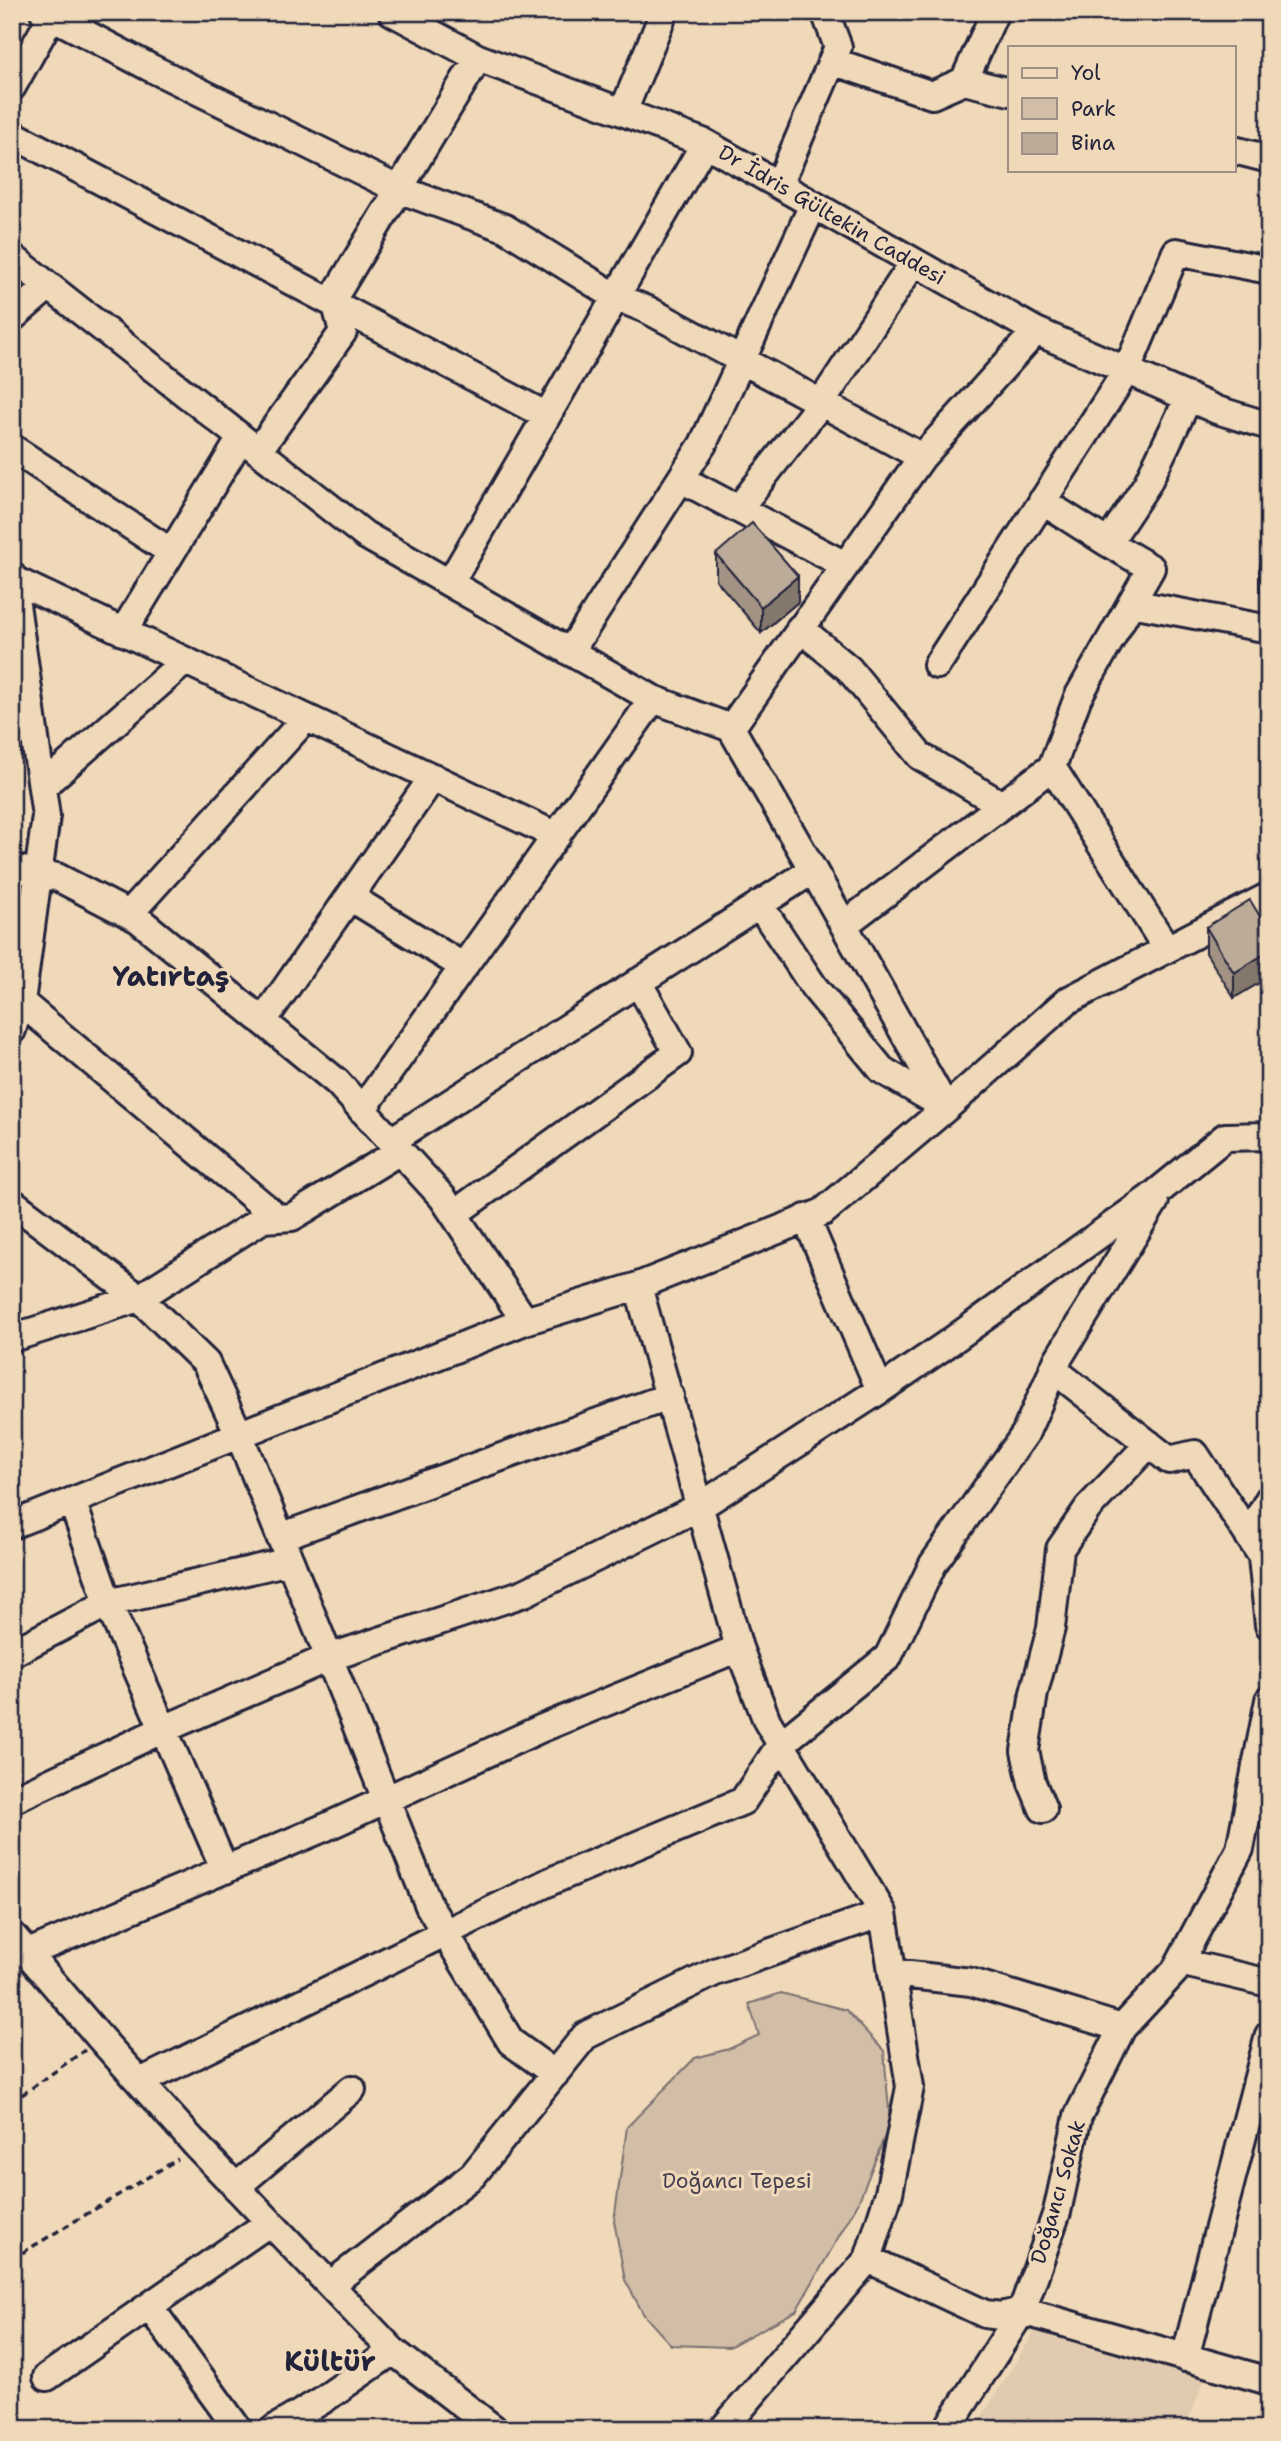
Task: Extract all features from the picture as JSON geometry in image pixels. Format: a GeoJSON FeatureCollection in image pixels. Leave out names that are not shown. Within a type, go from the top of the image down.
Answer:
{"type":"FeatureCollection","features":[{"type":"Feature","properties":{"kind":"street","name":"Dr İdris Gültekin Caddesi"},"geometry":{"type":"LineString","coordinates":[[393,12],[478,58],[705,143],[1036,331],[1217,410],[1269,426]]}},
{"type":"Feature","properties":{"kind":"street"},"geometry":{"type":"LineString","coordinates":[[623,112],[664,12]]}},
{"type":"Feature","properties":{"kind":"street"},"geometry":{"type":"LineString","coordinates":[[779,185],[838,47],[825,12]]}},
{"type":"Feature","properties":{"kind":"street"},"geometry":{"type":"LineString","coordinates":[[964,80],[995,12]]}},
{"type":"Feature","properties":{"kind":"street"},"geometry":{"type":"LineString","coordinates":[[12,87],[50,14],[149,67],[398,190],[505,228],[616,297],[648,310],[922,457]]}},
{"type":"Feature","properties":{"kind":"street"},"geometry":{"type":"LineString","coordinates":[[122,632],[171,552],[250,444],[343,332],[334,297],[478,58]]}},
{"type":"Feature","properties":{"kind":"street"},"geometry":{"type":"LineString","coordinates":[[832,61],[932,95],[964,80],[1008,91]]}},
{"type":"Feature","properties":{"kind":"street"},"geometry":{"type":"LineString","coordinates":[[12,134],[547,416]]}},
{"type":"Feature","properties":{"kind":"street"},"geometry":{"type":"LineString","coordinates":[[450,583],[705,143]]}},
{"type":"Feature","properties":{"kind":"street"},"geometry":{"type":"LineString","coordinates":[[1236,151],[1269,159]]}},
{"type":"Feature","properties":{"kind":"street"},"geometry":{"type":"LineString","coordinates":[[570,652],[703,444],[813,205]]}},
{"type":"Feature","properties":{"kind":"street"},"geometry":{"type":"LineString","coordinates":[[937,665],[1127,370],[1176,252],[1269,271]]}},
{"type":"Feature","properties":{"kind":"street"},"geometry":{"type":"LineString","coordinates":[[12,257],[365,535],[653,699],[731,728],[946,1108]]}},
{"type":"Feature","properties":{"kind":"street"},"geometry":{"type":"LineString","coordinates":[[739,508],[821,403],[914,262]]}},
{"type":"Feature","properties":{"kind":"street"},"geometry":{"type":"LineString","coordinates":[[12,318],[49,286]]}},
{"type":"Feature","properties":{"kind":"street"},"geometry":{"type":"LineString","coordinates":[[731,728],[922,457],[1036,331]]}},
{"type":"Feature","properties":{"kind":"street"},"geometry":{"type":"LineString","coordinates":[[1108,543],[1147,484],[1189,397]]}},
{"type":"Feature","properties":{"kind":"street"},"geometry":{"type":"LineString","coordinates":[[12,448],[171,552]]}},
{"type":"Feature","properties":{"kind":"street"},"geometry":{"type":"LineString","coordinates":[[681,479],[845,565]]}},
{"type":"Feature","properties":{"kind":"street"},"geometry":{"type":"LineString","coordinates":[[844,925],[1052,767],[1078,697],[1151,568],[1042,500]]}},
{"type":"Feature","properties":{"kind":"street"},"geometry":{"type":"LineString","coordinates":[[13,578],[557,836]]}},
{"type":"Feature","properties":{"kind":"street"},"geometry":{"type":"LineString","coordinates":[[12,1030],[21,1002],[47,816],[13,578]]}},
{"type":"Feature","properties":{"kind":"street"},"geometry":{"type":"LineString","coordinates":[[1131,603],[1269,629]]}},
{"type":"Feature","properties":{"kind":"street"},"geometry":{"type":"LineString","coordinates":[[800,628],[849,668],[920,756],[1002,805]]}},
{"type":"Feature","properties":{"kind":"street"},"geometry":{"type":"LineString","coordinates":[[42,787],[186,661]]}},
{"type":"Feature","properties":{"kind":"street"},"geometry":{"type":"LineString","coordinates":[[362,1110],[653,699]]}},
{"type":"Feature","properties":{"kind":"street"},"geometry":{"type":"LineString","coordinates":[[129,914],[306,718]]}},
{"type":"Feature","properties":{"kind":"street"},"geometry":{"type":"LineString","coordinates":[[1052,767],[1167,949]]}},
{"type":"Feature","properties":{"kind":"street"},"geometry":{"type":"LineString","coordinates":[[263,1021],[433,778]]}},
{"type":"Feature","properties":{"kind":"street"},"geometry":{"type":"LineString","coordinates":[[12,868],[57,877],[138,919],[337,1082],[443,1198],[525,1321]]}},
{"type":"Feature","properties":{"kind":"street"},"geometry":{"type":"LineString","coordinates":[[12,1338],[139,1298],[263,1219],[292,1217],[638,982],[813,870]]}},
{"type":"Feature","properties":{"kind":"street"},"geometry":{"type":"LineString","coordinates":[[12,1525],[525,1321],[638,1286],[823,1212],[1067,1001],[1269,896]]}},
{"type":"Feature","properties":{"kind":"street"},"geometry":{"type":"LineString","coordinates":[[349,897],[464,967]]}},
{"type":"Feature","properties":{"kind":"street"},"geometry":{"type":"LineString","coordinates":[[759,904],[814,987],[882,1070],[946,1108]]}},
{"type":"Feature","properties":{"kind":"street"},"geometry":{"type":"LineString","coordinates":[[454,1213],[678,1053],[638,982]]}},
{"type":"Feature","properties":{"kind":"street"},"geometry":{"type":"LineString","coordinates":[[21,1002],[278,1218]]}},
{"type":"Feature","properties":{"kind":"street"},"geometry":{"type":"LineString","coordinates":[[12,1800],[164,1729],[328,1658],[524,1593],[699,1507],[880,1390],[1163,1188],[1225,1137],[1269,1136]]}},
{"type":"Feature","properties":{"kind":"street"},"geometry":{"type":"LineString","coordinates":[[140,2082],[551,1881],[743,1801],[781,1744],[888,1657],[933,1564],[1025,1434],[1053,1369],[1163,1188]]}},
{"type":"Feature","properties":{"kind":"street"},"geometry":{"type":"LineString","coordinates":[[12,1202],[139,1298],[206,1363],[239,1434],[429,1906],[511,2042],[555,2074]]}},
{"type":"Feature","properties":{"kind":"street"},"geometry":{"type":"LineString","coordinates":[[806,1218],[880,1390]]}},
{"type":"Feature","properties":{"kind":"street"},"geometry":{"type":"LineString","coordinates":[[638,1286],[738,1648],[767,1721],[883,1913],[910,2087],[890,2193],[868,2259],[723,2429]]}},
{"type":"Feature","properties":{"kind":"street"},"geometry":{"type":"LineString","coordinates":[[1053,1369],[1169,1460],[1195,1454],[1262,1556]]}},
{"type":"Feature","properties":{"kind":"street"},"geometry":{"type":"LineString","coordinates":[[280,1537],[670,1396]]}},
{"type":"Feature","properties":{"kind":"street"},"geometry":{"type":"LineString","coordinates":[[1043,1809],[1032,1783],[1025,1751],[1034,1693],[1051,1628],[1060,1549],[1088,1507],[1149,1444]]}},
{"type":"Feature","properties":{"kind":"street"},"geometry":{"type":"LineString","coordinates":[[1269,1499],[1258,1519],[1269,1625]]}},
{"type":"Feature","properties":{"kind":"street"},"geometry":{"type":"LineString","coordinates":[[72,1501],[108,1603],[225,1870]]}},
{"type":"Feature","properties":{"kind":"street"},"geometry":{"type":"LineString","coordinates":[[12,1653],[108,1603],[290,1561]]}},
{"type":"Feature","properties":{"kind":"street"},"geometry":{"type":"LineString","coordinates":[[477,2424],[393,2351],[236,2187],[101,2039],[20,1944],[225,1870],[540,1729],[738,1648]]}},
{"type":"Feature","properties":{"kind":"street","name":"Doğancı Sokak"},"geometry":{"type":"LineString","coordinates":[[947,2429],[1022,2311],[1057,2212],[1078,2116],[1122,2028],[1175,1971],[1258,1812],[1269,1700]]}},
{"type":"Feature","properties":{"kind":"street"},"geometry":{"type":"LineString","coordinates":[[330,2285],[473,2175],[585,2036],[715,1972],[883,1913]]}},
{"type":"Feature","properties":{"kind":"street"},"geometry":{"type":"LineString","coordinates":[[1180,1962],[1269,1983]]}},
{"type":"Feature","properties":{"kind":"street"},"geometry":{"type":"LineString","coordinates":[[892,1973],[971,1982],[1122,2028]]}},
{"type":"Feature","properties":{"kind":"street"},"geometry":{"type":"LineString","coordinates":[[1185,2358],[1269,2035]]}},
{"type":"Feature","properties":{"kind":"street"},"geometry":{"type":"LineString","coordinates":[[236,2187],[352,2089]]}},
{"type":"Feature","properties":{"kind":"street"},"geometry":{"type":"LineString","coordinates":[[47,2377],[270,2222]]}},
{"type":"Feature","properties":{"kind":"street"},"geometry":{"type":"LineString","coordinates":[[868,2259],[985,2314],[1000,2316],[1022,2311],[1269,2381]]}},
{"type":"Feature","properties":{"kind":"street"},"geometry":{"type":"LineString","coordinates":[[149,2306],[238,2429]]}},
{"type":"Feature","properties":{"kind":"street"},"geometry":{"type":"LineString","coordinates":[[274,2429],[321,2401],[393,2351]]}},
{"type":"Feature","properties":{"kind":"path"},"geometry":{"type":"LineString","coordinates":[[12,2102],[101,2039]]}},
{"type":"Feature","properties":{"kind":"path"},"geometry":{"type":"LineString","coordinates":[[12,2259],[198,2147]]}},
{"type":"Feature","properties":{"kind":"shaded area"},"geometry":{"type":"Polygon","coordinates":[[[1037,2327],[1206,2376],[1185,2429],[974,2429],[1037,2327]]]}},
{"type":"Feature","properties":{"kind":"green space","name":"Doğancı Tepesi"},"geometry":{"type":"Polygon","coordinates":[[[781,1993],[846,2010],[884,2051],[890,2123],[858,2203],[796,2311],[729,2347],[671,2345],[644,2315],[625,2280],[614,2221],[627,2127],[695,2058],[729,2049],[759,2035],[749,2004],[781,1993]]]}},
{"type":"Feature","properties":{"kind":"building"},"geometry":{"type":"Polygon","coordinates":[[[752,523],[798,576],[761,607],[716,554],[752,523]]]}},
{"type":"Feature","properties":{"kind":"building"},"geometry":{"type":"Polygon","coordinates":[[[1269,536],[1269,574],[1259,571],[1269,536]]]}},
{"type":"Feature","properties":{"kind":"building"},"geometry":{"type":"Polygon","coordinates":[[[1250,900],[1269,931],[1269,951],[1234,973],[1206,927],[1250,900]]]}},
{"type":"Feature","properties":{"kind":"district","name":"Yatırtaş"},"geometry":{"type":"Point","coordinates":[171,976]}},
{"type":"Feature","properties":{"kind":"district","name":"Kültür"},"geometry":{"type":"Point","coordinates":[330,2361]}}]}
